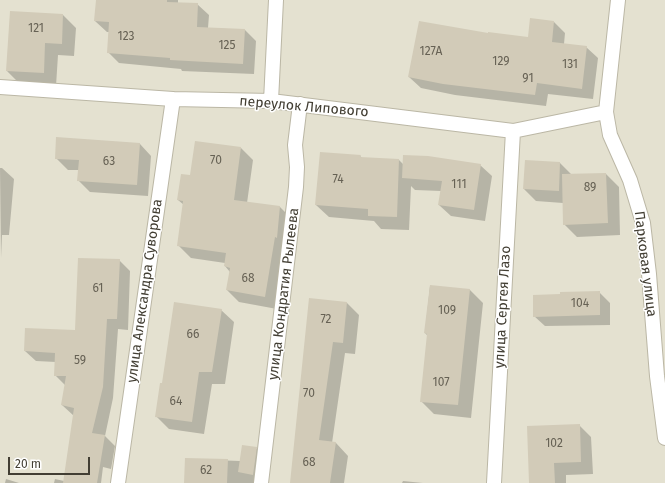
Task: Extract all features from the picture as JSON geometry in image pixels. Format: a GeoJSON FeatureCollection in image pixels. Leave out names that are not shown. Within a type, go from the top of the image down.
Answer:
{"type":"FeatureCollection","features":[{"type":"Feature","properties":{"kind":"lane"},"geometry":{"type":"LineString","coordinates":[[271,101],[276,0]]}},
{"type":"Feature","properties":{"kind":"lane","name":"Парковая улица"},"geometry":{"type":"LineString","coordinates":[[618,0],[606,112],[610,135],[630,180],[643,222],[649,274],[657,376],[665,438]]}},
{"type":"Feature","properties":{"kind":"lane","name":"переулок Липового"},"geometry":{"type":"LineString","coordinates":[[0,87],[173,99],[271,101],[513,130],[606,112]]}},
{"type":"Feature","properties":{"kind":"lane","name":"улица Александра Суворова"},"geometry":{"type":"LineString","coordinates":[[118,483],[173,99]]}},
{"type":"Feature","properties":{"kind":"lane","name":"улица Кондратия Рылеева"},"geometry":{"type":"LineString","coordinates":[[262,483],[296,187],[297,167],[295,145],[300,104]]}},
{"type":"Feature","properties":{"kind":"lane","name":"улица Сергея Лазо"},"geometry":{"type":"LineString","coordinates":[[494,483],[513,130]]}},
{"type":"Feature","properties":{"kind":"shaded area"},"geometry":{"type":"Polygon","coordinates":[[[0,0],[665,0],[665,483],[0,483],[0,0]]]}},
{"type":"Feature","properties":{"kind":"building"},"geometry":{"type":"Polygon","coordinates":[[[96,0],[167,0],[167,2],[198,3],[197,27],[245,29],[243,64],[170,60],[170,58],[107,53],[109,22],[94,21],[96,0]]]}},
{"type":"Feature","properties":{"kind":"building"},"geometry":{"type":"Polygon","coordinates":[[[10,11],[63,14],[62,44],[45,43],[44,73],[6,71],[10,11]]]}},
{"type":"Feature","properties":{"kind":"building"},"geometry":{"type":"Polygon","coordinates":[[[530,18],[554,21],[552,42],[587,46],[582,89],[537,83],[535,95],[443,84],[408,77],[419,21],[488,33],[528,37],[530,18]]]}},
{"type":"Feature","properties":{"kind":"building"},"geometry":{"type":"Polygon","coordinates":[[[56,137],[140,143],[137,185],[77,181],[79,160],[55,159],[56,137]]]}},
{"type":"Feature","properties":{"kind":"building"},"geometry":{"type":"Polygon","coordinates":[[[195,141],[241,147],[234,200],[280,206],[277,238],[275,237],[265,297],[226,290],[230,268],[224,266],[226,253],[177,246],[183,201],[177,200],[181,174],[190,175],[195,141]]]}},
{"type":"Feature","properties":{"kind":"building"},"geometry":{"type":"Polygon","coordinates":[[[320,152],[361,155],[360,157],[399,159],[397,217],[368,216],[368,209],[315,205],[320,152]]]}},
{"type":"Feature","properties":{"kind":"building"},"geometry":{"type":"Polygon","coordinates":[[[403,155],[428,156],[481,164],[474,210],[438,205],[442,181],[402,178],[403,155]]]}},
{"type":"Feature","properties":{"kind":"building"},"geometry":{"type":"Polygon","coordinates":[[[525,160],[560,162],[559,191],[523,189],[525,160]]]}},
{"type":"Feature","properties":{"kind":"building"},"geometry":{"type":"Polygon","coordinates":[[[606,173],[608,223],[563,225],[562,174],[606,173]]]}},
{"type":"Feature","properties":{"kind":"building"},"geometry":{"type":"Polygon","coordinates":[[[78,258],[120,259],[117,319],[107,319],[103,387],[92,433],[105,435],[97,483],[63,483],[74,408],[61,405],[66,376],[54,376],[55,353],[24,351],[25,328],[75,330],[78,258]]]}},
{"type":"Feature","properties":{"kind":"building"},"geometry":{"type":"Polygon","coordinates":[[[430,285],[470,289],[458,405],[420,402],[427,334],[424,333],[430,285]]]}},
{"type":"Feature","properties":{"kind":"building"},"geometry":{"type":"Polygon","coordinates":[[[600,291],[600,315],[533,317],[533,295],[560,294],[560,292],[600,291]]]}},
{"type":"Feature","properties":{"kind":"building"},"geometry":{"type":"Polygon","coordinates":[[[309,298],[347,302],[343,343],[333,342],[319,440],[336,442],[330,483],[290,483],[309,298]]]}},
{"type":"Feature","properties":{"kind":"building"},"geometry":{"type":"Polygon","coordinates":[[[174,302],[222,309],[212,372],[199,372],[192,422],[155,417],[160,383],[162,383],[174,302]]]}},
{"type":"Feature","properties":{"kind":"building"},"geometry":{"type":"Polygon","coordinates":[[[580,424],[581,462],[554,463],[555,483],[529,483],[527,426],[580,424]]]}},
{"type":"Feature","properties":{"kind":"building"},"geometry":{"type":"Polygon","coordinates":[[[242,445],[257,447],[253,475],[238,472],[242,445]]]}},
{"type":"Feature","properties":{"kind":"building"},"geometry":{"type":"Polygon","coordinates":[[[185,458],[228,459],[227,483],[184,483],[185,458]]]}}]}
